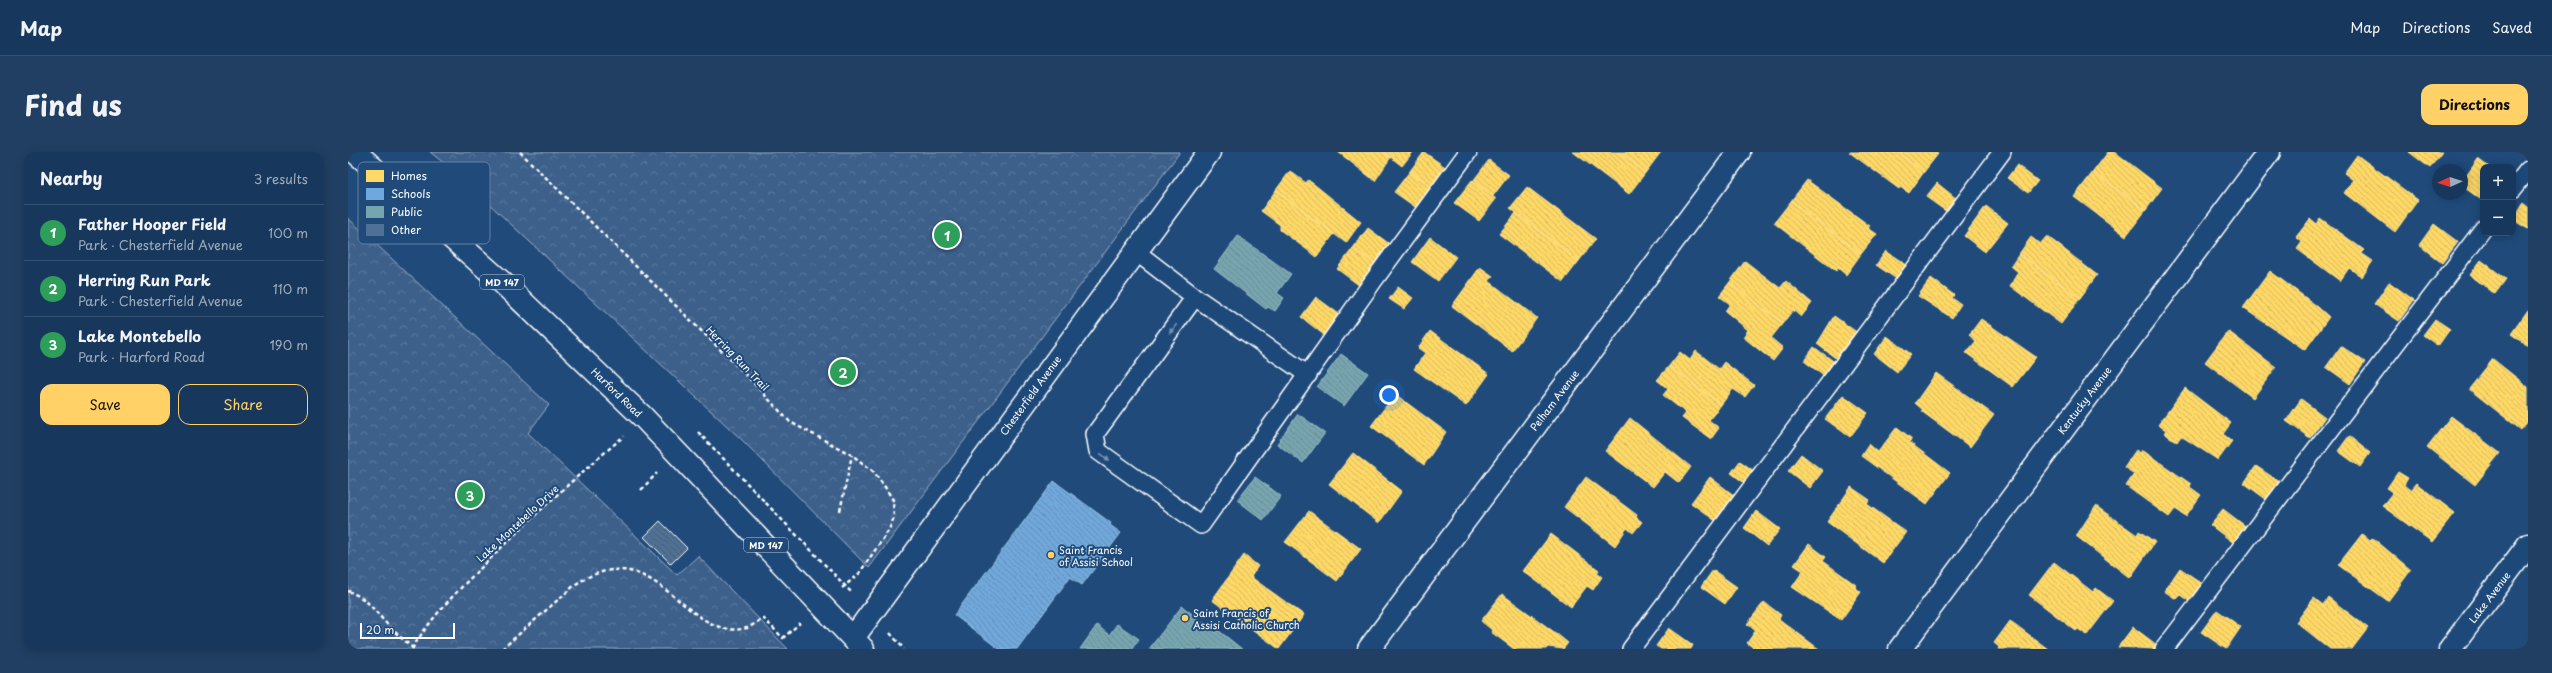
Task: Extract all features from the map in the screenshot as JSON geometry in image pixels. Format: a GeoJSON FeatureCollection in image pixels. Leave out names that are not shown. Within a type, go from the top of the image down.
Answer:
{"type":"FeatureCollection","features":[{"type":"Feature","properties":{"kind":"street","name":"Harford Road"},"geometry":{"type":"LineString","coordinates":[[354,152],[365,162]]}},
{"type":"Feature","properties":{"kind":"street","name":"Chesterfield Avenue"},"geometry":{"type":"LineString","coordinates":[[858,644],[1135,251],[1209,152]]}},
{"type":"Feature","properties":{"kind":"street","name":"Pelham Avenue"},"geometry":{"type":"LineString","coordinates":[[1369,649],[1739,152]]}},
{"type":"Feature","properties":{"kind":"street","name":"Kentucky Avenue"},"geometry":{"type":"LineString","coordinates":[[1900,649],[2269,152]]}},
{"type":"Feature","properties":{"kind":"street","name":"Harford Road"},"geometry":{"type":"LineString","coordinates":[[458,244],[505,285],[644,418],[858,644]]}},
{"type":"Feature","properties":{"kind":"street","name":"Lake Avenue"},"geometry":{"type":"LineString","coordinates":[[2450,649],[2528,545]]}},
{"type":"Feature","properties":{"kind":"lane"},"geometry":{"type":"LineString","coordinates":[[1195,297],[1095,434],[1098,451],[1201,525],[1468,152]]}},
{"type":"Feature","properties":{"kind":"lane"},"geometry":{"type":"LineString","coordinates":[[1631,649],[2002,152]]}},
{"type":"Feature","properties":{"kind":"lane"},"geometry":{"type":"LineString","coordinates":[[2516,185],[2528,170]]}},
{"type":"Feature","properties":{"kind":"lane"},"geometry":{"type":"LineString","coordinates":[[2164,649],[2480,233]]}},
{"type":"Feature","properties":{"kind":"lane"},"geometry":{"type":"LineString","coordinates":[[1135,251],[1195,297],[1308,375]]}},
{"type":"Feature","properties":{"kind":"path","name":"Herring Run Trail"},"geometry":{"type":"LineString","coordinates":[[520,152],[744,373],[790,422],[852,454],[873,471],[893,500],[894,517],[889,530],[858,575]]}},
{"type":"Feature","properties":{"kind":"path","name":"Lake Montebello Drive"},"geometry":{"type":"LineString","coordinates":[[413,649],[423,630],[521,528],[644,418]]}},
{"type":"Feature","properties":{"kind":"path"},"geometry":{"type":"LineString","coordinates":[[840,511],[852,454]]}},
{"type":"Feature","properties":{"kind":"path"},"geometry":{"type":"LineString","coordinates":[[502,649],[576,584],[588,576],[619,570],[647,576],[690,608],[720,627],[748,628],[763,618],[783,638]]}},
{"type":"Feature","properties":{"kind":"path"},"geometry":{"type":"LineString","coordinates":[[348,591],[359,595],[371,604],[385,623],[413,649]]}},
{"type":"Feature","properties":{"kind":"green space"},"geometry":{"type":"Polygon","coordinates":[[[430,152],[1180,152],[869,568],[742,440],[490,205],[490,162],[442,162],[430,152]]]}},
{"type":"Feature","properties":{"kind":"green space"},"geometry":{"type":"Polygon","coordinates":[[[348,218],[358,227],[358,244],[376,244],[549,405],[528,433],[677,575],[698,556],[788,649],[348,649],[348,218]]]}},
{"type":"Feature","properties":{"kind":"building: Homes"},"geometry":{"type":"Polygon","coordinates":[[[1338,152],[1384,152],[1391,157],[1375,181],[1338,152]]]}},
{"type":"Feature","properties":{"kind":"building: Homes"},"geometry":{"type":"Polygon","coordinates":[[[1384,152],[1413,152],[1402,166],[1384,152]]]}},
{"type":"Feature","properties":{"kind":"building: Homes"},"geometry":{"type":"Polygon","coordinates":[[[1424,152],[1448,169],[1434,188],[1410,171],[1424,152]]]}},
{"type":"Feature","properties":{"kind":"building: Homes"},"geometry":{"type":"Polygon","coordinates":[[[1573,152],[1619,152],[1646,172],[1629,194],[1573,152]]]}},
{"type":"Feature","properties":{"kind":"building: Homes"},"geometry":{"type":"Polygon","coordinates":[[[1619,152],[1661,152],[1646,172],[1619,152]]]}},
{"type":"Feature","properties":{"kind":"building: Homes"},"geometry":{"type":"Polygon","coordinates":[[[1849,152],[1898,152],[1924,172],[1909,193],[1900,187],[1899,189],[1849,152]]]}},
{"type":"Feature","properties":{"kind":"building: Homes"},"geometry":{"type":"Polygon","coordinates":[[[1898,152],[1936,152],[1938,154],[1924,172],[1898,152]]]}},
{"type":"Feature","properties":{"kind":"building: Homes"},"geometry":{"type":"Polygon","coordinates":[[[2108,152],[2115,152],[2162,188],[2146,210],[2093,172],[2108,152]]]}},
{"type":"Feature","properties":{"kind":"building: Homes"},"geometry":{"type":"Polygon","coordinates":[[[2409,152],[2442,152],[2430,168],[2409,152]]]}},
{"type":"Feature","properties":{"kind":"building: Homes"},"geometry":{"type":"Polygon","coordinates":[[[2357,155],[2418,200],[2395,232],[2344,193],[2353,180],[2344,173],[2357,155]]]}},
{"type":"Feature","properties":{"kind":"building: Homes"},"geometry":{"type":"Polygon","coordinates":[[[2478,159],[2485,164],[2480,164],[2480,199],[2468,190],[2468,173],[2478,159]]]}},
{"type":"Feature","properties":{"kind":"building: Homes"},"geometry":{"type":"Polygon","coordinates":[[[1489,160],[1509,175],[1493,196],[1473,181],[1489,160]]]}},
{"type":"Feature","properties":{"kind":"building: Homes"},"geometry":{"type":"Polygon","coordinates":[[[2017,165],[2038,181],[2028,193],[2007,178],[2017,165]]]}},
{"type":"Feature","properties":{"kind":"building: Homes"},"geometry":{"type":"Polygon","coordinates":[[[1290,171],[1306,183],[1308,180],[1315,185],[1361,222],[1346,243],[1276,190],[1290,171]]]}},
{"type":"Feature","properties":{"kind":"building: Homes"},"geometry":{"type":"Polygon","coordinates":[[[1410,171],[1434,188],[1418,209],[1394,192],[1410,171]]]}},
{"type":"Feature","properties":{"kind":"building: Homes"},"geometry":{"type":"Polygon","coordinates":[[[2093,172],[2146,210],[2126,236],[2074,197],[2093,172]]]}},
{"type":"Feature","properties":{"kind":"building: Homes"},"geometry":{"type":"Polygon","coordinates":[[[1472,180],[1496,199],[1479,221],[1454,203],[1472,180]]]}},
{"type":"Feature","properties":{"kind":"building: Homes"},"geometry":{"type":"Polygon","coordinates":[[[1807,180],[1870,226],[1868,228],[1877,234],[1861,254],[1791,201],[1807,180]]]}},
{"type":"Feature","properties":{"kind":"building: Homes"},"geometry":{"type":"Polygon","coordinates":[[[1937,183],[1957,199],[1947,212],[1926,197],[1937,183]]]}},
{"type":"Feature","properties":{"kind":"building: Homes"},"geometry":{"type":"Polygon","coordinates":[[[1527,187],[1596,239],[1579,261],[1510,208],[1527,187]]]}},
{"type":"Feature","properties":{"kind":"building: Homes"},"geometry":{"type":"Polygon","coordinates":[[[1276,190],[1334,234],[1317,257],[1280,230],[1280,225],[1261,211],[1276,190]]]}},
{"type":"Feature","properties":{"kind":"building: Homes"},"geometry":{"type":"Polygon","coordinates":[[[1791,201],[1861,254],[1846,275],[1838,268],[1836,271],[1774,223],[1791,201]]]}},
{"type":"Feature","properties":{"kind":"building: Homes"},"geometry":{"type":"Polygon","coordinates":[[[2523,203],[2528,207],[2528,229],[2516,222],[2516,215],[2523,203]]]}},
{"type":"Feature","properties":{"kind":"building: Homes"},"geometry":{"type":"Polygon","coordinates":[[[1986,206],[2008,223],[1985,252],[1964,236],[1986,206]]]}},
{"type":"Feature","properties":{"kind":"building: Homes"},"geometry":{"type":"Polygon","coordinates":[[[1516,213],[1579,261],[1563,282],[1499,234],[1516,213]]]}},
{"type":"Feature","properties":{"kind":"building: Homes"},"geometry":{"type":"Polygon","coordinates":[[[2320,218],[2364,250],[2361,253],[2373,261],[2362,277],[2349,268],[2340,281],[2297,249],[2302,242],[2296,237],[2310,219],[2316,224],[2320,218]]]}},
{"type":"Feature","properties":{"kind":"building: Homes"},"geometry":{"type":"Polygon","coordinates":[[[2434,224],[2458,242],[2442,263],[2419,245],[2434,224]]]}},
{"type":"Feature","properties":{"kind":"building: Homes"},"geometry":{"type":"Polygon","coordinates":[[[1368,228],[1391,245],[1376,265],[1353,248],[1368,228]]]}},
{"type":"Feature","properties":{"kind":"building: Homes"},"geometry":{"type":"Polygon","coordinates":[[[2047,236],[2097,275],[2080,298],[2019,254],[2031,237],[2040,244],[2047,236]]]}},
{"type":"Feature","properties":{"kind":"building: Homes"},"geometry":{"type":"Polygon","coordinates":[[[1430,237],[1456,257],[1438,281],[1412,262],[1430,237]]]}},
{"type":"Feature","properties":{"kind":"building: Homes"},"geometry":{"type":"Polygon","coordinates":[[[1353,248],[1376,265],[1360,286],[1337,269],[1353,248]]]}},
{"type":"Feature","properties":{"kind":"building: Homes"},"geometry":{"type":"Polygon","coordinates":[[[1886,251],[1908,266],[1898,280],[1876,265],[1886,251]]]}},
{"type":"Feature","properties":{"kind":"building: Homes"},"geometry":{"type":"Polygon","coordinates":[[[2019,254],[2080,298],[2061,324],[2010,286],[2018,272],[2011,266],[2019,254]]]}},
{"type":"Feature","properties":{"kind":"building: Homes"},"geometry":{"type":"Polygon","coordinates":[[[2481,260],[2506,279],[2495,294],[2470,275],[2481,260]]]}},
{"type":"Feature","properties":{"kind":"building: Homes"},"geometry":{"type":"Polygon","coordinates":[[[1745,261],[1780,288],[1786,281],[1812,303],[1801,317],[1793,310],[1783,323],[1729,283],[1745,261]]]}},
{"type":"Feature","properties":{"kind":"building: Homes"},"geometry":{"type":"Polygon","coordinates":[[[1480,267],[1493,276],[1489,281],[1537,318],[1512,351],[1452,306],[1480,267]]]}},
{"type":"Feature","properties":{"kind":"building: Homes"},"geometry":{"type":"Polygon","coordinates":[[[2270,271],[2329,317],[2305,350],[2243,308],[2270,271]]]}},
{"type":"Feature","properties":{"kind":"building: Homes"},"geometry":{"type":"Polygon","coordinates":[[[1931,278],[1954,295],[1952,298],[1961,304],[1952,318],[1918,296],[1931,278]]]}},
{"type":"Feature","properties":{"kind":"building: Homes"},"geometry":{"type":"Polygon","coordinates":[[[2389,282],[2414,300],[2399,321],[2374,304],[2389,282]]]}},
{"type":"Feature","properties":{"kind":"building: Homes"},"geometry":{"type":"Polygon","coordinates":[[[1729,283],[1783,323],[1771,338],[1783,348],[1773,361],[1743,337],[1748,330],[1725,311],[1730,304],[1719,296],[1729,283]]]}},
{"type":"Feature","properties":{"kind":"building: Homes"},"geometry":{"type":"Polygon","coordinates":[[[1398,287],[1413,298],[1404,309],[1389,299],[1398,287]]]}},
{"type":"Feature","properties":{"kind":"building: Homes"},"geometry":{"type":"Polygon","coordinates":[[[1316,297],[1339,314],[1324,335],[1301,317],[1316,297]]]}},
{"type":"Feature","properties":{"kind":"building: Homes"},"geometry":{"type":"Polygon","coordinates":[[[2528,310],[2528,346],[2511,334],[2528,310]]]}},
{"type":"Feature","properties":{"kind":"building: Homes"},"geometry":{"type":"Polygon","coordinates":[[[1834,316],[1858,333],[1838,360],[1817,344],[1834,316]]]}},
{"type":"Feature","properties":{"kind":"building: Homes"},"geometry":{"type":"Polygon","coordinates":[[[1981,319],[2036,357],[2013,387],[1966,353],[1976,341],[1969,335],[1981,319]]]}},
{"type":"Feature","properties":{"kind":"building: Homes"},"geometry":{"type":"Polygon","coordinates":[[[2435,319],[2450,329],[2438,346],[2423,335],[2435,319]]]}},
{"type":"Feature","properties":{"kind":"building: Homes"},"geometry":{"type":"Polygon","coordinates":[[[1430,331],[1489,374],[1466,406],[1414,369],[1425,353],[1418,348],[1430,331]]]}},
{"type":"Feature","properties":{"kind":"building: Homes"},"geometry":{"type":"Polygon","coordinates":[[[2228,331],[2276,367],[2253,398],[2205,362],[2228,331]]]}},
{"type":"Feature","properties":{"kind":"building: Homes"},"geometry":{"type":"Polygon","coordinates":[[[1887,336],[1911,354],[1897,372],[1874,354],[1887,336]]]}},
{"type":"Feature","properties":{"kind":"building: Homes"},"geometry":{"type":"Polygon","coordinates":[[[2341,346],[2365,362],[2350,384],[2326,367],[2341,346]]]}},
{"type":"Feature","properties":{"kind":"building: Homes"},"geometry":{"type":"Polygon","coordinates":[[[1814,347],[1836,363],[1825,377],[1804,361],[1814,347]]]}},
{"type":"Feature","properties":{"kind":"building: Homes"},"geometry":{"type":"Polygon","coordinates":[[[1696,351],[1719,369],[1724,362],[1754,385],[1745,397],[1733,389],[1721,405],[1669,366],[1680,352],[1690,360],[1696,351]]]}},
{"type":"Feature","properties":{"kind":"building: Homes"},"geometry":{"type":"Polygon","coordinates":[[[2493,359],[2528,387],[2528,421],[2521,430],[2469,389],[2493,359]]]}},
{"type":"Feature","properties":{"kind":"building: Homes"},"geometry":{"type":"Polygon","coordinates":[[[1669,366],[1721,405],[1709,420],[1719,428],[1711,439],[1682,418],[1686,413],[1663,395],[1668,389],[1657,380],[1669,366]]]}},
{"type":"Feature","properties":{"kind":"building: Homes"},"geometry":{"type":"Polygon","coordinates":[[[1936,373],[1994,415],[1970,447],[1921,411],[1923,410],[1915,403],[1936,373]]]}},
{"type":"Feature","properties":{"kind":"building: Homes"},"geometry":{"type":"Polygon","coordinates":[[[2185,388],[2231,423],[2223,434],[2232,441],[2218,460],[2181,436],[2177,442],[2164,433],[2166,430],[2158,425],[2185,388]]]}},
{"type":"Feature","properties":{"kind":"building: Homes"},"geometry":{"type":"Polygon","coordinates":[[[1395,394],[1446,432],[1424,465],[1371,426],[1395,394]]]}},
{"type":"Feature","properties":{"kind":"building: Homes"},"geometry":{"type":"Polygon","coordinates":[[[1843,395],[1868,413],[1850,437],[1825,419],[1843,395]]]}},
{"type":"Feature","properties":{"kind":"building: Homes"},"geometry":{"type":"Polygon","coordinates":[[[2301,399],[2325,417],[2310,438],[2286,421],[2301,399]]]}},
{"type":"Feature","properties":{"kind":"building: Homes"},"geometry":{"type":"Polygon","coordinates":[[[2451,416],[2500,453],[2475,485],[2427,447],[2451,416]]]}},
{"type":"Feature","properties":{"kind":"building: Homes"},"geometry":{"type":"Polygon","coordinates":[[[1630,418],[1691,467],[1679,483],[1665,472],[1653,487],[1605,451],[1630,418]]]}},
{"type":"Feature","properties":{"kind":"building: Homes"},"geometry":{"type":"Polygon","coordinates":[[[1897,427],[1912,439],[1909,442],[1950,473],[1927,504],[1861,456],[1869,444],[1878,452],[1897,427]]]}},
{"type":"Feature","properties":{"kind":"building: Homes"},"geometry":{"type":"Polygon","coordinates":[[[2349,436],[2370,453],[2360,467],[2338,451],[2349,436]]]}},
{"type":"Feature","properties":{"kind":"building: Homes"},"geometry":{"type":"Polygon","coordinates":[[[2136,450],[2140,453],[2142,450],[2191,484],[2190,487],[2201,495],[2186,516],[2175,509],[2169,517],[2126,486],[2134,474],[2124,467],[2136,450]]]}},
{"type":"Feature","properties":{"kind":"building: Homes"},"geometry":{"type":"Polygon","coordinates":[[[1353,453],[1402,491],[1379,523],[1329,484],[1353,453]]]}},
{"type":"Feature","properties":{"kind":"building: Homes"},"geometry":{"type":"Polygon","coordinates":[[[1801,454],[1823,471],[1810,488],[1788,471],[1801,454]]]}},
{"type":"Feature","properties":{"kind":"building: Homes"},"geometry":{"type":"Polygon","coordinates":[[[1740,461],[1757,473],[1747,485],[1731,473],[1740,461]]]}},
{"type":"Feature","properties":{"kind":"building: Homes"},"geometry":{"type":"Polygon","coordinates":[[[2256,466],[2280,482],[2267,500],[2244,483],[2256,466]]]}},
{"type":"Feature","properties":{"kind":"building: Homes"},"geometry":{"type":"Polygon","coordinates":[[[2398,472],[2408,478],[2404,485],[2410,490],[2416,483],[2455,513],[2432,542],[2382,506],[2393,492],[2387,488],[2398,472]]]}},
{"type":"Feature","properties":{"kind":"building: Homes"},"geometry":{"type":"Polygon","coordinates":[[[1586,477],[1637,515],[1636,517],[1642,522],[1633,533],[1627,528],[1615,546],[1564,507],[1586,477]]]}},
{"type":"Feature","properties":{"kind":"building: Homes"},"geometry":{"type":"Polygon","coordinates":[[[1710,477],[1735,496],[1717,522],[1691,503],[1710,477]]]}},
{"type":"Feature","properties":{"kind":"building: Homes"},"geometry":{"type":"Polygon","coordinates":[[[1851,487],[1870,500],[1867,504],[1906,532],[1883,563],[1827,522],[1851,487]]]}},
{"type":"Feature","properties":{"kind":"building: Homes"},"geometry":{"type":"Polygon","coordinates":[[[2096,506],[2137,535],[2139,531],[2155,542],[2130,578],[2076,536],[2096,506]]]}},
{"type":"Feature","properties":{"kind":"building: Homes"},"geometry":{"type":"Polygon","coordinates":[[[2223,509],[2248,528],[2235,544],[2210,525],[2223,509]]]}},
{"type":"Feature","properties":{"kind":"building: Homes"},"geometry":{"type":"Polygon","coordinates":[[[1309,511],[1361,549],[1337,581],[1285,542],[1309,511]]]}},
{"type":"Feature","properties":{"kind":"building: Homes"},"geometry":{"type":"Polygon","coordinates":[[[1756,511],[1780,529],[1767,546],[1744,528],[1756,511]]]}},
{"type":"Feature","properties":{"kind":"building: Homes"},"geometry":{"type":"Polygon","coordinates":[[[1551,534],[1599,570],[1597,573],[1602,577],[1593,590],[1587,586],[1571,607],[1523,571],[1551,534]]]}},
{"type":"Feature","properties":{"kind":"building: Homes"},"geometry":{"type":"Polygon","coordinates":[[[2362,534],[2370,541],[2373,538],[2411,570],[2388,601],[2338,565],[2362,534]]]}},
{"type":"Feature","properties":{"kind":"building: Homes"},"geometry":{"type":"Polygon","coordinates":[[[1809,544],[1826,557],[1823,561],[1856,585],[1855,587],[1861,592],[1841,620],[1792,587],[1803,571],[1794,565],[1809,544]]]}},
{"type":"Feature","properties":{"kind":"building: Homes"},"geometry":{"type":"Polygon","coordinates":[[[1244,555],[1258,566],[1251,577],[1304,615],[1279,649],[1212,600],[1244,555]]]}},
{"type":"Feature","properties":{"kind":"building: Homes"},"geometry":{"type":"Polygon","coordinates":[[[2054,562],[2093,592],[2096,588],[2113,601],[2087,635],[2078,629],[2076,631],[2029,595],[2054,562]]]}},
{"type":"Feature","properties":{"kind":"building: Homes"},"geometry":{"type":"Polygon","coordinates":[[[2180,568],[2203,584],[2190,602],[2180,595],[2176,599],[2164,591],[2180,568]]]}},
{"type":"Feature","properties":{"kind":"building: Homes"},"geometry":{"type":"Polygon","coordinates":[[[1713,570],[1737,587],[1725,604],[1701,587],[1713,570]]]}},
{"type":"Feature","properties":{"kind":"building: Homes"},"geometry":{"type":"Polygon","coordinates":[[[1502,594],[1568,643],[1563,649],[1548,647],[1546,649],[1514,649],[1491,632],[1492,630],[1481,621],[1502,594]]]}},
{"type":"Feature","properties":{"kind":"building: Homes"},"geometry":{"type":"Polygon","coordinates":[[[2328,597],[2368,628],[2352,649],[2330,649],[2296,622],[2314,598],[2323,605],[2328,597]]]}},
{"type":"Feature","properties":{"kind":"building: Homes"},"geometry":{"type":"Polygon","coordinates":[[[1764,602],[1781,615],[1779,619],[1819,649],[1755,649],[1747,643],[1756,630],[1747,624],[1764,602]]]}},
{"type":"Feature","properties":{"kind":"building: Homes"},"geometry":{"type":"Polygon","coordinates":[[[2217,610],[2241,627],[2226,649],[2201,632],[2217,610]]]}},
{"type":"Feature","properties":{"kind":"building: Homes"},"geometry":{"type":"Polygon","coordinates":[[[2010,621],[2048,649],[1998,649],[1999,647],[1994,643],[2010,621]]]}},
{"type":"Feature","properties":{"kind":"building: Homes"},"geometry":{"type":"Polygon","coordinates":[[[2133,627],[2157,645],[2154,649],[2118,647],[2133,627]]]}},
{"type":"Feature","properties":{"kind":"building: Homes"},"geometry":{"type":"Polygon","coordinates":[[[1669,628],[1693,645],[1691,649],[1661,649],[1656,646],[1669,628]]]}},
{"type":"Feature","properties":{"kind":"building: Schools","name":"Saint Francis of Assisi School"},"geometry":{"type":"Polygon","coordinates":[[[1054,481],[1111,523],[1110,525],[1121,533],[1082,585],[1070,577],[1017,649],[999,649],[954,615],[1054,481]]]}},
{"type":"Feature","properties":{"kind":"building: Public"},"geometry":{"type":"Polygon","coordinates":[[[1238,236],[1291,274],[1277,293],[1284,298],[1275,311],[1268,307],[1266,309],[1214,269],[1238,236]]]}},
{"type":"Feature","properties":{"kind":"building: Public"},"geometry":{"type":"Polygon","coordinates":[[[1341,354],[1368,373],[1344,406],[1317,387],[1341,354]]]}},
{"type":"Feature","properties":{"kind":"building: Public"},"geometry":{"type":"Polygon","coordinates":[[[1298,414],[1325,433],[1303,463],[1277,444],[1298,414]]]}},
{"type":"Feature","properties":{"kind":"building: Public"},"geometry":{"type":"Polygon","coordinates":[[[1255,477],[1281,496],[1263,520],[1237,500],[1255,477]]]}},
{"type":"Feature","properties":{"kind":"building: Public","name":"Saint Francis of Assisi Catholic Church"},"geometry":{"type":"Polygon","coordinates":[[[1182,606],[1216,633],[1218,630],[1242,649],[1149,649],[1182,606]]]}},
{"type":"Feature","properties":{"kind":"building: Public"},"geometry":{"type":"Polygon","coordinates":[[[1117,624],[1139,639],[1132,649],[1080,649],[1097,625],[1109,635],[1117,624]]]}},
{"type":"Feature","properties":{"kind":"building: Other"},"geometry":{"type":"Polygon","coordinates":[[[660,521],[687,548],[671,564],[644,537],[660,521]]]}},
{"type":"Feature","properties":{"kind":"place","name":"Father Hooper Field"},"geometry":{"type":"Point","coordinates":[947,235]}},
{"type":"Feature","properties":{"kind":"place","name":"Herring Run Park"},"geometry":{"type":"Point","coordinates":[843,372]}},
{"type":"Feature","properties":{"kind":"place","name":"Lake Montebello"},"geometry":{"type":"Point","coordinates":[470,495]}},
{"type":"Feature","properties":{"kind":"place","name":"Saint Francis of Assisi School"},"geometry":{"type":"Point","coordinates":[1051,555]}},
{"type":"Feature","properties":{"kind":"place","name":"Saint Francis of Assisi Catholic Church"},"geometry":{"type":"Point","coordinates":[1185,618]}}]}
